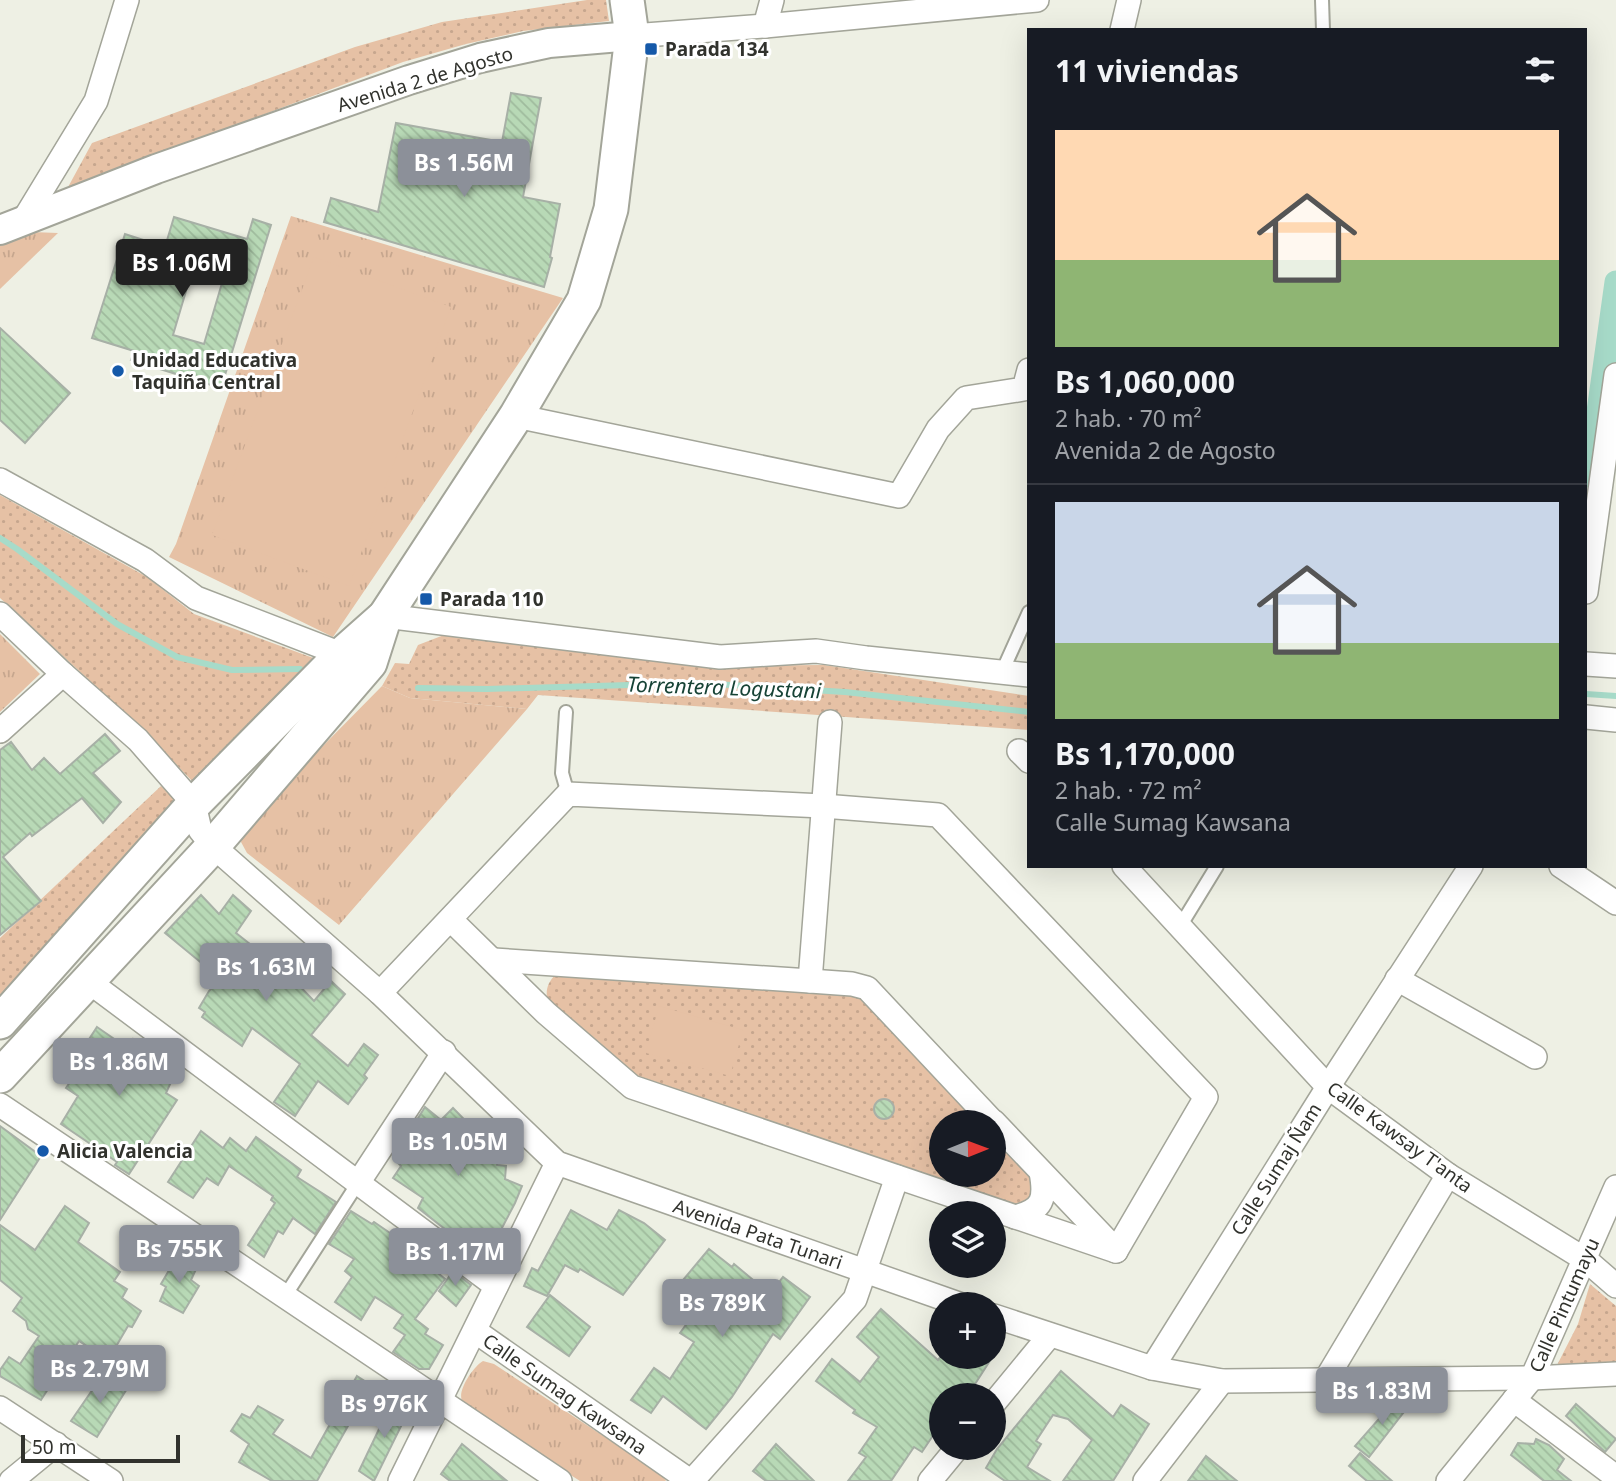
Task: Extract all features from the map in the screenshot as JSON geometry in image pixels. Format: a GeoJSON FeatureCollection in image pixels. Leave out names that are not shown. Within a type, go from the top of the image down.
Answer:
{"type":"FeatureCollection","features":[{"type":"Feature","properties":{"kind":"main road"},"geometry":{"type":"LineString","coordinates":[[0,1076],[213,846],[355,659],[516,416],[584,300],[611,209],[632,36],[627,0]]}},
{"type":"Feature","properties":{"kind":"main road"},"geometry":{"type":"LineString","coordinates":[[0,1022],[194,804],[355,659]]}},
{"type":"Feature","properties":{"kind":"street"},"geometry":{"type":"LineString","coordinates":[[12,225],[96,101],[127,0]]}},
{"type":"Feature","properties":{"kind":"street"},"geometry":{"type":"LineString","coordinates":[[765,26],[772,0]]}},
{"type":"Feature","properties":{"kind":"street","name":"Avenida 2 de Agosto"},"geometry":{"type":"LineString","coordinates":[[12,225],[156,169],[409,80],[480,58],[550,43],[1037,0]]}},
{"type":"Feature","properties":{"kind":"street"},"geometry":{"type":"LineString","coordinates":[[1122,28],[1129,0]]}},
{"type":"Feature","properties":{"kind":"street"},"geometry":{"type":"LineString","coordinates":[[1587,585],[1616,375]]}},
{"type":"Feature","properties":{"kind":"street"},"geometry":{"type":"LineString","coordinates":[[516,416],[899,496],[938,429],[965,398],[1027,386]]}},
{"type":"Feature","properties":{"kind":"street"},"geometry":{"type":"LineString","coordinates":[[0,480],[145,559],[196,598],[355,659]]}},
{"type":"Feature","properties":{"kind":"street"},"geometry":{"type":"LineString","coordinates":[[0,614],[138,740],[194,804],[200,830],[213,846],[380,993],[557,1163],[400,1481]]}},
{"type":"Feature","properties":{"kind":"street"},"geometry":{"type":"LineString","coordinates":[[385,616],[720,657],[816,651],[866,659],[1027,675]]}},
{"type":"Feature","properties":{"kind":"street"},"geometry":{"type":"LineString","coordinates":[[1587,664],[1616,666]]}},
{"type":"Feature","properties":{"kind":"street"},"geometry":{"type":"LineString","coordinates":[[0,731],[63,674]]}},
{"type":"Feature","properties":{"kind":"street"},"geometry":{"type":"LineString","coordinates":[[1587,717],[1616,720]]}},
{"type":"Feature","properties":{"kind":"street"},"geometry":{"type":"LineString","coordinates":[[810,981],[830,722]]}},
{"type":"Feature","properties":{"kind":"street"},"geometry":{"type":"LineString","coordinates":[[380,993],[568,794],[824,806],[938,815],[1206,1097],[1116,1251]]}},
{"type":"Feature","properties":{"kind":"street","name":"Calle Kawsay T'anta"},"geometry":{"type":"LineString","coordinates":[[1126,868],[1328,1087],[1448,1175],[1586,1260],[1616,1286]]}},
{"type":"Feature","properties":{"kind":"street","name":"Calle Sumaj Ñam"},"geometry":{"type":"LineString","coordinates":[[1152,1368],[1328,1087],[1470,868]]}},
{"type":"Feature","properties":{"kind":"street"},"geometry":{"type":"LineString","coordinates":[[1564,868],[1616,903]]}},
{"type":"Feature","properties":{"kind":"street"},"geometry":{"type":"LineString","coordinates":[[451,920],[546,1013],[632,1087],[1116,1251]]}},
{"type":"Feature","properties":{"kind":"street"},"geometry":{"type":"LineString","coordinates":[[494,960],[852,984],[867,988],[983,1110]]}},
{"type":"Feature","properties":{"kind":"street"},"geometry":{"type":"LineString","coordinates":[[1397,979],[1535,1057]]}},
{"type":"Feature","properties":{"kind":"street"},"geometry":{"type":"LineString","coordinates":[[88,981],[496,1286]]}},
{"type":"Feature","properties":{"kind":"street"},"geometry":{"type":"LineString","coordinates":[[358,1183],[443,1052]]}},
{"type":"Feature","properties":{"kind":"street"},"geometry":{"type":"LineString","coordinates":[[0,1105],[560,1481]]}},
{"type":"Feature","properties":{"kind":"street"},"geometry":{"type":"LineString","coordinates":[[1006,1135],[1116,1251]]}},
{"type":"Feature","properties":{"kind":"street","name":"Avenida Pata Tunari"},"geometry":{"type":"LineString","coordinates":[[557,1163],[929,1293]]}},
{"type":"Feature","properties":{"kind":"street"},"geometry":{"type":"LineString","coordinates":[[1015,1217],[1031,1213],[1040,1205],[1044,1186],[1041,1172]]}},
{"type":"Feature","properties":{"kind":"street"},"geometry":{"type":"LineString","coordinates":[[1325,1381],[1448,1175]]}},
{"type":"Feature","properties":{"kind":"street"},"geometry":{"type":"LineString","coordinates":[[691,1481],[855,1299],[897,1177]]}},
{"type":"Feature","properties":{"kind":"street","name":"Calle Pintumayu"},"geometry":{"type":"LineString","coordinates":[[1448,1481],[1532,1378],[1616,1187]]}},
{"type":"Feature","properties":{"kind":"street"},"geometry":{"type":"LineString","coordinates":[[1006,1320],[1152,1368],[1222,1381],[1532,1378],[1616,1374]]}},
{"type":"Feature","properties":{"kind":"street","name":"Calle Sumag Kawsana"},"geometry":{"type":"LineString","coordinates":[[475,1331],[691,1481]]}},
{"type":"Feature","properties":{"kind":"street"},"geometry":{"type":"LineString","coordinates":[[1006,1388],[1050,1335]]}},
{"type":"Feature","properties":{"kind":"street"},"geometry":{"type":"LineString","coordinates":[[1145,1481],[1222,1381]]}},
{"type":"Feature","properties":{"kind":"street"},"geometry":{"type":"LineString","coordinates":[[1514,1400],[1616,1477]]}},
{"type":"Feature","properties":{"kind":"street"},"geometry":{"type":"LineString","coordinates":[[0,1408],[111,1481]]}},
{"type":"Feature","properties":{"kind":"street"},"geometry":{"type":"LineString","coordinates":[[11,1481],[56,1444]]}},
{"type":"Feature","properties":{"kind":"street"},"geometry":{"type":"LineString","coordinates":[[930,1481],[947,1460]]}},
{"type":"Feature","properties":{"kind":"lane"},"geometry":{"type":"LineString","coordinates":[[1322,0],[1323,28]]}},
{"type":"Feature","properties":{"kind":"lane"},"geometry":{"type":"LineString","coordinates":[[1002,672],[1027,616]]}},
{"type":"Feature","properties":{"kind":"lane"},"geometry":{"type":"LineString","coordinates":[[566,712],[562,773],[568,794]]}},
{"type":"Feature","properties":{"kind":"lane"},"geometry":{"type":"LineString","coordinates":[[1179,928],[1216,868]]}},
{"type":"Feature","properties":{"kind":"lane"},"geometry":{"type":"LineString","coordinates":[[285,1296],[358,1183]]}},
{"type":"Feature","properties":{"kind":"green space"},"geometry":{"type":"Polygon","coordinates":[[[587,0],[606,0],[609,21],[523,31],[403,62],[67,189],[92,143],[355,47],[442,22],[587,0]]]}},
{"type":"Feature","properties":{"kind":"green space"},"geometry":{"type":"Polygon","coordinates":[[[291,216],[563,298],[333,637],[169,557],[176,544],[291,216]]]}},
{"type":"Feature","properties":{"kind":"green space"},"geometry":{"type":"Polygon","coordinates":[[[32,232],[58,233],[0,289],[0,243],[32,232]]]}},
{"type":"Feature","properties":{"kind":"green space"},"geometry":{"type":"Polygon","coordinates":[[[314,257],[451,307],[349,586],[212,535],[314,257]]]}},
{"type":"Feature","properties":{"kind":"green space"},"geometry":{"type":"Polygon","coordinates":[[[0,495],[147,577],[194,614],[316,659],[195,784],[143,730],[0,598],[0,495]]]}},
{"type":"Feature","properties":{"kind":"green space"},"geometry":{"type":"Polygon","coordinates":[[[0,634],[40,674],[0,712],[0,634]]]}},
{"type":"Feature","properties":{"kind":"green space"},"geometry":{"type":"Polygon","coordinates":[[[444,635],[713,666],[824,665],[1027,696],[1027,730],[538,695],[527,709],[410,698],[382,686],[395,663],[409,664],[418,645],[444,635]]]}},
{"type":"Feature","properties":{"kind":"green space"},"geometry":{"type":"Polygon","coordinates":[[[382,686],[410,698],[527,709],[339,925],[247,853],[241,842],[243,827],[382,686]]]}},
{"type":"Feature","properties":{"kind":"green space"},"geometry":{"type":"Polygon","coordinates":[[[161,786],[178,801],[0,997],[0,938],[161,786]]]}},
{"type":"Feature","properties":{"kind":"green space"},"geometry":{"type":"Polygon","coordinates":[[[556,974],[863,995],[968,1110],[929,1110],[929,1180],[638,1080],[548,1003],[548,987],[556,974]]]}},
{"type":"Feature","properties":{"kind":"green space"},"geometry":{"type":"Polygon","coordinates":[[[659,1006],[743,1030],[730,1076],[646,1053],[659,1006]]]}},
{"type":"Feature","properties":{"kind":"green space"},"geometry":{"type":"Polygon","coordinates":[[[1006,1151],[1038,1185],[1038,1195],[1018,1210],[1006,1206],[1006,1201],[992,1201],[951,1187],[1006,1187],[1006,1151]]]}},
{"type":"Feature","properties":{"kind":"green space"},"geometry":{"type":"Polygon","coordinates":[[[1590,1284],[1616,1306],[1616,1365],[1554,1371],[1578,1324],[1590,1284]]]}},
{"type":"Feature","properties":{"kind":"green space"},"geometry":{"type":"Polygon","coordinates":[[[483,1361],[494,1364],[661,1474],[666,1481],[580,1481],[469,1410],[462,1401],[462,1391],[471,1373],[483,1361]]]}},
{"type":"Feature","properties":{"kind":"building"},"geometry":{"type":"Polygon","coordinates":[[[511,93],[541,98],[523,197],[560,204],[550,257],[552,258],[544,287],[324,222],[331,198],[378,212],[396,123],[502,142],[511,93]]]}},
{"type":"Feature","properties":{"kind":"building"},"geometry":{"type":"Polygon","coordinates":[[[174,217],[247,239],[253,219],[271,225],[221,388],[131,360],[134,351],[92,338],[125,234],[165,247],[174,217]],[[199,247],[173,335],[204,344],[230,256],[199,247]]]}},
{"type":"Feature","properties":{"kind":"building"},"geometry":{"type":"Polygon","coordinates":[[[0,328],[70,393],[25,443],[0,420],[0,328]]]}},
{"type":"Feature","properties":{"kind":"building"},"geometry":{"type":"Polygon","coordinates":[[[105,734],[120,751],[93,773],[121,802],[103,823],[82,798],[32,836],[30,833],[3,857],[41,901],[0,935],[0,750],[11,742],[32,770],[44,758],[60,774],[105,734]]]}},
{"type":"Feature","properties":{"kind":"building"},"geometry":{"type":"Polygon","coordinates":[[[201,895],[219,914],[233,895],[251,911],[236,933],[287,973],[314,1001],[331,981],[345,994],[311,1035],[348,1066],[364,1044],[378,1055],[364,1075],[367,1078],[348,1104],[318,1081],[295,1116],[274,1102],[300,1064],[252,1028],[242,1046],[202,1017],[205,1012],[199,1008],[209,991],[221,979],[165,933],[201,895]]]}},
{"type":"Feature","properties":{"kind":"building"},"geometry":{"type":"Polygon","coordinates":[[[97,1027],[123,1045],[126,1040],[130,1043],[133,1039],[144,1047],[147,1044],[164,1056],[160,1062],[164,1065],[159,1073],[171,1082],[166,1093],[177,1100],[129,1174],[115,1165],[117,1162],[61,1124],[78,1096],[66,1088],[86,1059],[82,1057],[86,1052],[84,1047],[97,1027]]]}},
{"type":"Feature","properties":{"kind":"building"},"geometry":{"type":"Polygon","coordinates":[[[884,1099],[891,1102],[894,1109],[891,1116],[884,1119],[877,1116],[874,1109],[877,1102],[884,1099]]]}},
{"type":"Feature","properties":{"kind":"building"},"geometry":{"type":"Polygon","coordinates":[[[425,1107],[441,1120],[453,1108],[499,1155],[497,1165],[506,1166],[505,1179],[522,1186],[492,1247],[445,1229],[418,1208],[423,1198],[393,1178],[401,1166],[398,1163],[422,1128],[415,1123],[425,1107]]]}},
{"type":"Feature","properties":{"kind":"building"},"geometry":{"type":"Polygon","coordinates":[[[0,1126],[41,1156],[0,1220],[0,1126]]]}},
{"type":"Feature","properties":{"kind":"building"},"geometry":{"type":"Polygon","coordinates":[[[201,1131],[223,1148],[230,1138],[246,1151],[256,1137],[301,1170],[297,1177],[336,1202],[315,1234],[293,1218],[283,1234],[278,1231],[264,1257],[248,1245],[275,1203],[271,1200],[273,1196],[229,1166],[218,1185],[207,1178],[193,1198],[168,1182],[201,1131]]]}},
{"type":"Feature","properties":{"kind":"building"},"geometry":{"type":"Polygon","coordinates":[[[65,1206],[89,1223],[78,1242],[120,1272],[114,1281],[127,1289],[122,1298],[141,1311],[132,1327],[128,1326],[108,1360],[79,1341],[41,1400],[0,1376],[0,1370],[9,1357],[20,1364],[39,1336],[28,1329],[26,1321],[13,1311],[22,1298],[0,1280],[0,1225],[35,1250],[65,1206]]]}},
{"type":"Feature","properties":{"kind":"building"},"geometry":{"type":"Polygon","coordinates":[[[571,1210],[607,1230],[619,1210],[644,1223],[665,1240],[623,1295],[580,1269],[578,1272],[565,1265],[547,1296],[524,1286],[532,1268],[538,1271],[571,1210]]]}},
{"type":"Feature","properties":{"kind":"building"},"geometry":{"type":"Polygon","coordinates":[[[351,1211],[372,1224],[374,1222],[422,1255],[420,1258],[445,1279],[415,1319],[428,1329],[425,1334],[443,1345],[429,1369],[419,1369],[393,1352],[405,1335],[394,1328],[403,1315],[375,1297],[361,1320],[335,1302],[352,1277],[345,1271],[354,1259],[329,1244],[351,1211]]]}},
{"type":"Feature","properties":{"kind":"building"},"geometry":{"type":"Polygon","coordinates":[[[709,1249],[732,1267],[734,1264],[770,1294],[783,1277],[810,1297],[780,1339],[773,1334],[732,1397],[706,1429],[663,1396],[651,1413],[631,1400],[654,1368],[670,1379],[694,1342],[680,1333],[707,1296],[683,1280],[709,1249]]]}},
{"type":"Feature","properties":{"kind":"building"},"geometry":{"type":"Polygon","coordinates":[[[178,1255],[197,1267],[191,1280],[199,1286],[183,1313],[160,1301],[166,1287],[161,1284],[178,1255]]]}},
{"type":"Feature","properties":{"kind":"building"},"geometry":{"type":"Polygon","coordinates":[[[453,1271],[471,1285],[456,1306],[439,1291],[453,1271]]]}},
{"type":"Feature","properties":{"kind":"building"},"geometry":{"type":"Polygon","coordinates":[[[550,1295],[590,1327],[569,1356],[527,1327],[550,1295]]]}},
{"type":"Feature","properties":{"kind":"building"},"geometry":{"type":"Polygon","coordinates":[[[881,1309],[929,1352],[929,1369],[985,1369],[976,1383],[929,1383],[929,1442],[922,1452],[914,1447],[891,1481],[848,1481],[866,1457],[859,1453],[877,1427],[853,1413],[855,1410],[816,1381],[832,1359],[860,1382],[879,1357],[857,1337],[881,1309]]]}},
{"type":"Feature","properties":{"kind":"building"},"geometry":{"type":"Polygon","coordinates":[[[1061,1371],[1113,1417],[1121,1405],[1149,1424],[1113,1481],[1063,1481],[1092,1440],[1068,1419],[1053,1415],[1036,1441],[1041,1444],[1027,1467],[1050,1481],[1005,1481],[986,1468],[991,1460],[1006,1460],[1006,1438],[1061,1371]]]}},
{"type":"Feature","properties":{"kind":"building"},"geometry":{"type":"Polygon","coordinates":[[[104,1373],[128,1387],[97,1437],[71,1421],[104,1373]]]}},
{"type":"Feature","properties":{"kind":"building"},"geometry":{"type":"Polygon","coordinates":[[[357,1376],[371,1385],[317,1481],[272,1481],[239,1462],[249,1444],[231,1431],[242,1414],[250,1418],[258,1406],[283,1420],[273,1434],[311,1458],[357,1376]]]}},
{"type":"Feature","properties":{"kind":"building"},"geometry":{"type":"Polygon","coordinates":[[[1400,1395],[1410,1404],[1369,1457],[1355,1446],[1400,1395]]]}},
{"type":"Feature","properties":{"kind":"building"},"geometry":{"type":"Polygon","coordinates":[[[392,1402],[399,1402],[410,1408],[374,1481],[359,1471],[392,1402]]]}},
{"type":"Feature","properties":{"kind":"building"},"geometry":{"type":"Polygon","coordinates":[[[1576,1404],[1616,1439],[1605,1452],[1566,1416],[1576,1404]]]}},
{"type":"Feature","properties":{"kind":"building"},"geometry":{"type":"Polygon","coordinates":[[[1536,1439],[1549,1445],[1564,1459],[1557,1470],[1571,1481],[1544,1481],[1511,1455],[1518,1443],[1534,1444],[1536,1439]]]}},
{"type":"Feature","properties":{"kind":"building"},"geometry":{"type":"Polygon","coordinates":[[[462,1444],[507,1481],[450,1481],[441,1474],[462,1444]]]}},
{"type":"Feature","properties":{"kind":"building"},"geometry":{"type":"Polygon","coordinates":[[[776,1444],[814,1481],[766,1481],[753,1471],[776,1444]]]}},
{"type":"Feature","properties":{"kind":"building"},"geometry":{"type":"Polygon","coordinates":[[[1360,1453],[1392,1481],[1367,1481],[1349,1466],[1360,1453]]]}},
{"type":"Feature","properties":{"kind":"building"},"geometry":{"type":"Polygon","coordinates":[[[1206,1456],[1237,1481],[1188,1481],[1206,1456]]]}},
{"type":"Feature","properties":{"kind":"waterway"},"geometry":{"type":"LineString","coordinates":[[1587,476],[1616,282]]}},
{"type":"Feature","properties":{"kind":"waterway","name":"Torrentera Logustani"},"geometry":{"type":"LineString","coordinates":[[0,538],[117,624],[177,657],[232,670],[300,669]]}},
{"type":"Feature","properties":{"kind":"waterway","name":"Torrentera Logustani"},"geometry":{"type":"LineString","coordinates":[[418,688],[487,689],[698,683],[845,692],[1027,712]]}},
{"type":"Feature","properties":{"kind":"waterway","name":"Torrentera Logustani"},"geometry":{"type":"LineString","coordinates":[[1587,694],[1616,696]]}},
{"type":"Feature","properties":{"kind":"place","name":"Parada 134"},"geometry":{"type":"Point","coordinates":[651,49]}},
{"type":"Feature","properties":{"kind":"place","name":"Unidad Educativa Taquiña Central"},"geometry":{"type":"Point","coordinates":[118,371]}},
{"type":"Feature","properties":{"kind":"place","name":"Parada 110"},"geometry":{"type":"Point","coordinates":[426,599]}},
{"type":"Feature","properties":{"kind":"place","name":"Alicia Valencia"},"geometry":{"type":"Point","coordinates":[43,1151]}}]}
